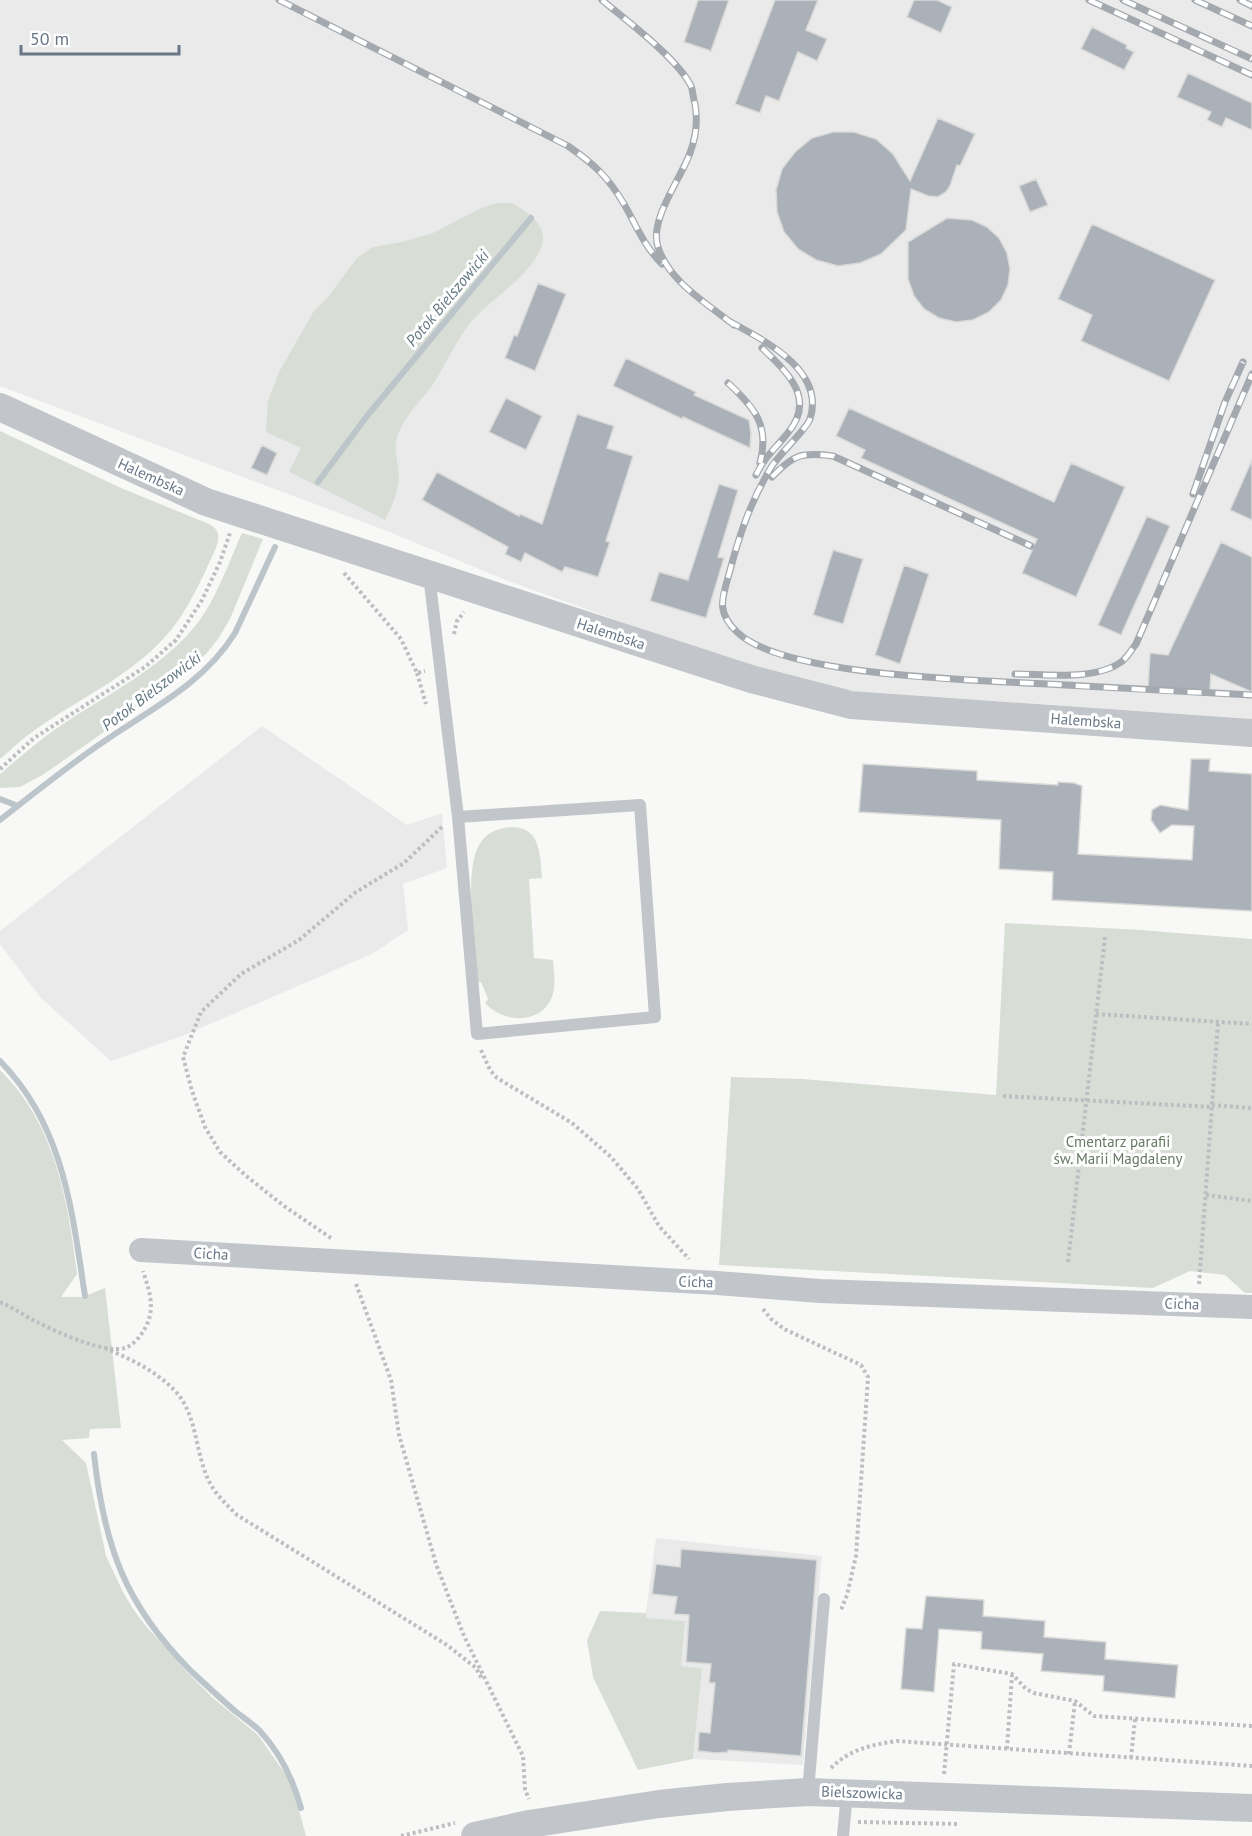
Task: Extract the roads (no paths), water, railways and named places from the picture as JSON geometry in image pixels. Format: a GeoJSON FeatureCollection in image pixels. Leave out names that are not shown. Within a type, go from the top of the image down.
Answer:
{"type":"FeatureCollection","features":[{"type":"Feature","properties":{"kind":"street","name":"Halembska"},"geometry":{"type":"LineString","coordinates":[[0,408],[206,502],[751,679],[851,705],[1252,733]]}},
{"type":"Feature","properties":{"kind":"street","name":"Cicha"},"geometry":{"type":"LineString","coordinates":[[141,1250],[911,1295],[1252,1307]]}},
{"type":"Feature","properties":{"kind":"street","name":"Bielszowicka"},"geometry":{"type":"LineString","coordinates":[[475,1836],[537,1823],[659,1804],[728,1797],[809,1783],[848,1792],[1252,1808]]}},
{"type":"Feature","properties":{"kind":"lane"},"geometry":{"type":"LineString","coordinates":[[429,575],[455,785],[477,1034],[655,1017],[640,805],[458,817]]}},
{"type":"Feature","properties":{"kind":"lane"},"geometry":{"type":"LineString","coordinates":[[809,1783],[824,1599]]}},
{"type":"Feature","properties":{"kind":"lane"},"geometry":{"type":"LineString","coordinates":[[843,1836],[848,1792]]}},
{"type":"Feature","properties":{"kind":"waterway","name":"Potok Bielszowicki"},"geometry":{"type":"LineString","coordinates":[[318,482],[367,416],[531,218]]}},
{"type":"Feature","properties":{"kind":"waterway","name":"Potok Bielszowicki"},"geometry":{"type":"LineString","coordinates":[[0,820],[79,759],[176,693],[208,666],[235,633],[275,547]]}},
{"type":"Feature","properties":{"kind":"waterway"},"geometry":{"type":"LineString","coordinates":[[0,799],[18,806]]}},
{"type":"Feature","properties":{"kind":"waterway"},"geometry":{"type":"LineString","coordinates":[[0,1061],[21,1086],[52,1142],[69,1201],[85,1296]]}},
{"type":"Feature","properties":{"kind":"waterway"},"geometry":{"type":"LineString","coordinates":[[94,1454],[98,1487],[112,1546],[134,1598],[149,1622],[191,1671],[257,1728],[267,1740],[285,1767],[301,1808]]}},
{"type":"Feature","properties":{"kind":"railway"},"geometry":{"type":"LineString","coordinates":[[279,0],[568,146],[593,165],[612,186],[645,243],[662,264]]}},
{"type":"Feature","properties":{"kind":"railway"},"geometry":{"type":"LineString","coordinates":[[602,0],[663,52],[691,86],[696,110],[695,135],[686,163],[667,199],[656,236],[663,260],[680,282],[734,325]]}},
{"type":"Feature","properties":{"kind":"railway"},"geometry":{"type":"LineString","coordinates":[[1089,0],[1252,75]]}},
{"type":"Feature","properties":{"kind":"railway"},"geometry":{"type":"LineString","coordinates":[[1123,0],[1252,59]]}},
{"type":"Feature","properties":{"kind":"railway"},"geometry":{"type":"LineString","coordinates":[[1195,0],[1252,26]]}},
{"type":"Feature","properties":{"kind":"railway"},"geometry":{"type":"LineString","coordinates":[[1240,0],[1252,6]]}},
{"type":"Feature","properties":{"kind":"railway"},"geometry":{"type":"LineString","coordinates":[[727,320],[757,336],[787,358],[800,371],[809,385],[812,401],[810,419],[770,469],[741,533],[722,605],[726,618],[737,632],[761,647],[795,659],[884,673],[977,681],[1252,695]]}},
{"type":"Feature","properties":{"kind":"railway"},"geometry":{"type":"LineString","coordinates":[[756,475],[767,457],[796,421],[799,409],[799,398],[789,377],[762,348]]}},
{"type":"Feature","properties":{"kind":"railway"},"geometry":{"type":"LineString","coordinates":[[1193,494],[1225,402],[1243,362]]}},
{"type":"Feature","properties":{"kind":"railway"},"geometry":{"type":"LineString","coordinates":[[1015,674],[1055,675],[1098,672],[1121,662],[1127,656],[1136,644],[1252,374]]}},
{"type":"Feature","properties":{"kind":"railway"},"geometry":{"type":"LineString","coordinates":[[728,383],[752,409],[761,427],[763,450],[760,463]]}},
{"type":"Feature","properties":{"kind":"railway"},"geometry":{"type":"LineString","coordinates":[[772,477],[786,463],[799,456],[813,454],[833,456],[1031,546]]}},
{"type":"Feature","properties":{"kind":"park label","name":"Cmentarz parafii św. Marii Magdaleny"},"geometry":{"type":"Point","coordinates":[1118,1150]}}]}
